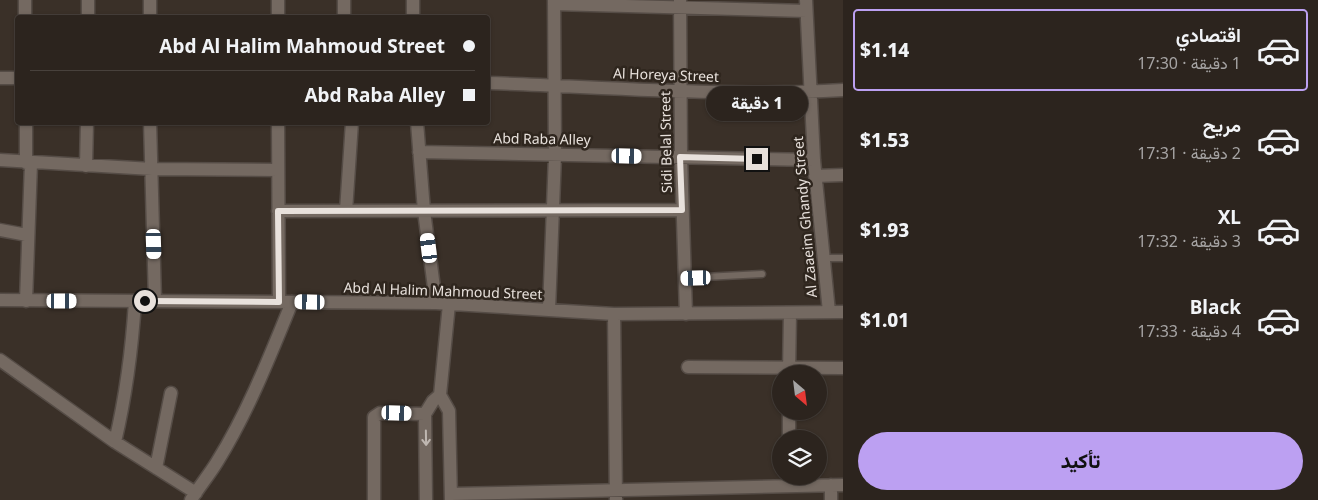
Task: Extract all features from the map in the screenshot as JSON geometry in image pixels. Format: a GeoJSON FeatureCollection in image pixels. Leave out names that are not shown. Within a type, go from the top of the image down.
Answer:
{"type":"FeatureCollection","features":[{"type":"Feature","properties":{"kind":"street"},"geometry":{"type":"LineString","coordinates":[[25,0],[25,15]]}},
{"type":"Feature","properties":{"kind":"street"},"geometry":{"type":"LineString","coordinates":[[88,0],[88,15]]}},
{"type":"Feature","properties":{"kind":"street"},"geometry":{"type":"LineString","coordinates":[[150,0],[150,15]]}},
{"type":"Feature","properties":{"kind":"street"},"geometry":{"type":"LineString","coordinates":[[278,0],[278,15]]}},
{"type":"Feature","properties":{"kind":"street"},"geometry":{"type":"LineString","coordinates":[[344,0],[344,15]]}},
{"type":"Feature","properties":{"kind":"street"},"geometry":{"type":"LineString","coordinates":[[413,0],[413,15]]}},
{"type":"Feature","properties":{"kind":"street"},"geometry":{"type":"LineString","coordinates":[[549,310],[555,154],[554,2],[806,5]]}},
{"type":"Feature","properties":{"kind":"street","name":"Sidi Belal Street"},"geometry":{"type":"LineString","coordinates":[[680,4],[680,157],[686,314]]}},
{"type":"Feature","properties":{"kind":"street","name":"Al Zaaeim Ghandy Street"},"geometry":{"type":"LineString","coordinates":[[806,5],[815,176],[828,312]]}},
{"type":"Feature","properties":{"kind":"street"},"geometry":{"type":"LineString","coordinates":[[0,78],[15,78]]}},
{"type":"Feature","properties":{"kind":"street","name":"Al Horeya Street"},"geometry":{"type":"LineString","coordinates":[[490,84],[554,85],[680,92],[810,92],[843,90]]}},
{"type":"Feature","properties":{"kind":"street"},"geometry":{"type":"LineString","coordinates":[[26,125],[28,163],[26,301]]}},
{"type":"Feature","properties":{"kind":"street"},"geometry":{"type":"LineString","coordinates":[[86,166],[87,125]]}},
{"type":"Feature","properties":{"kind":"street"},"geometry":{"type":"LineString","coordinates":[[150,125],[155,301]]}},
{"type":"Feature","properties":{"kind":"street"},"geometry":{"type":"LineString","coordinates":[[278,125],[279,302]]}},
{"type":"Feature","properties":{"kind":"street"},"geometry":{"type":"LineString","coordinates":[[346,211],[352,125]]}},
{"type":"Feature","properties":{"kind":"street"},"geometry":{"type":"LineString","coordinates":[[417,125],[424,211],[443,304],[440,395],[449,411],[451,497],[616,495],[772,482]]}},
{"type":"Feature","properties":{"kind":"street","name":"Abd Raba Alley"},"geometry":{"type":"LineString","coordinates":[[419,152],[814,160]]}},
{"type":"Feature","properties":{"kind":"street"},"geometry":{"type":"LineString","coordinates":[[0,160],[152,169],[278,170]]}},
{"type":"Feature","properties":{"kind":"street"},"geometry":{"type":"LineString","coordinates":[[815,176],[843,175]]}},
{"type":"Feature","properties":{"kind":"street"},"geometry":{"type":"LineString","coordinates":[[278,211],[682,210]]}},
{"type":"Feature","properties":{"kind":"street"},"geometry":{"type":"LineString","coordinates":[[0,230],[27,235]]}},
{"type":"Feature","properties":{"kind":"street","name":"Abd Al Halim Mahmoud Street"},"geometry":{"type":"LineString","coordinates":[[0,300],[443,304],[614,314],[843,312]]}},
{"type":"Feature","properties":{"kind":"street"},"geometry":{"type":"LineString","coordinates":[[115,442],[127,386],[135,301]]}},
{"type":"Feature","properties":{"kind":"street"},"geometry":{"type":"LineString","coordinates":[[0,360],[115,442],[156,468],[193,496],[217,463],[235,431],[266,367],[292,302]]}},
{"type":"Feature","properties":{"kind":"street"},"geometry":{"type":"LineString","coordinates":[[789,365],[790,312]]}},
{"type":"Feature","properties":{"kind":"street"},"geometry":{"type":"LineString","coordinates":[[614,314],[616,495]]}},
{"type":"Feature","properties":{"kind":"street"},"geometry":{"type":"LineString","coordinates":[[688,366],[772,370]]}},
{"type":"Feature","properties":{"kind":"street"},"geometry":{"type":"LineString","coordinates":[[828,369],[843,368]]}},
{"type":"Feature","properties":{"kind":"street"},"geometry":{"type":"LineString","coordinates":[[156,468],[171,393]]}},
{"type":"Feature","properties":{"kind":"street"},"geometry":{"type":"LineString","coordinates":[[426,500],[425,414],[433,400],[440,395]]}},
{"type":"Feature","properties":{"kind":"street"},"geometry":{"type":"LineString","coordinates":[[374,500],[374,417],[380,413],[425,414]]}},
{"type":"Feature","properties":{"kind":"street"},"geometry":{"type":"LineString","coordinates":[[831,500],[837,485]]}},
{"type":"Feature","properties":{"kind":"lane"},"geometry":{"type":"LineString","coordinates":[[823,258],[843,258]]}},
{"type":"Feature","properties":{"kind":"lane"},"geometry":{"type":"LineString","coordinates":[[684,278],[762,274]]}},
{"type":"Feature","properties":{"kind":"route"},"geometry":{"type":"LineString","coordinates":[[145,301],[279,302],[278,211],[682,210],[680,157],[757,159]]}}]}
